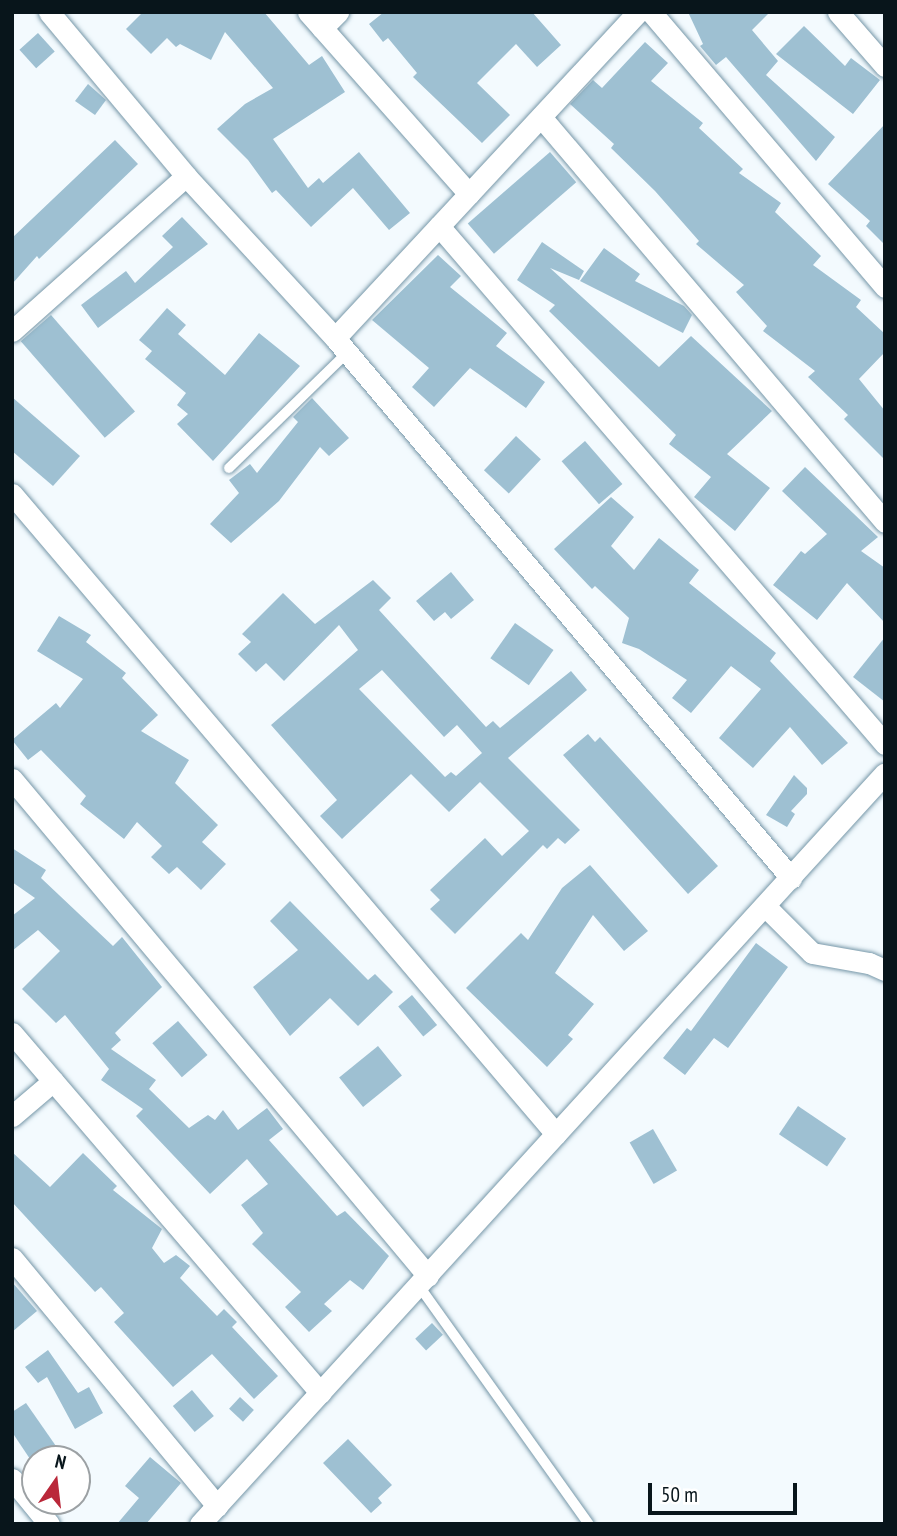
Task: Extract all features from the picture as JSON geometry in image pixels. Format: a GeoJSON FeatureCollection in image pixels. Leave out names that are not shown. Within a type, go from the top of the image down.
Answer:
{"type":"FeatureCollection","features":[{"type":"Feature","properties":{"kind":"street"},"geometry":{"type":"LineString","coordinates":[[338,12],[315,20],[470,194]]}},
{"type":"Feature","properties":{"kind":"street"},"geometry":{"type":"LineString","coordinates":[[341,345],[439,226],[638,12]]}},
{"type":"Feature","properties":{"kind":"street"},"geometry":{"type":"LineString","coordinates":[[651,12],[885,287]]}},
{"type":"Feature","properties":{"kind":"street"},"geometry":{"type":"LineString","coordinates":[[838,12],[885,66]]}},
{"type":"Feature","properties":{"kind":"street"},"geometry":{"type":"LineString","coordinates":[[57,15],[187,176],[341,345],[791,878]]}},
{"type":"Feature","properties":{"kind":"street"},"geometry":{"type":"LineString","coordinates":[[541,117],[885,522]]}},
{"type":"Feature","properties":{"kind":"street"},"geometry":{"type":"LineString","coordinates":[[12,331],[187,176]]}},
{"type":"Feature","properties":{"kind":"street"},"geometry":{"type":"LineString","coordinates":[[439,226],[885,744]]}},
{"type":"Feature","properties":{"kind":"street"},"geometry":{"type":"LineString","coordinates":[[12,494],[556,1134]]}},
{"type":"Feature","properties":{"kind":"street"},"geometry":{"type":"LineString","coordinates":[[200,1524],[885,773]]}},
{"type":"Feature","properties":{"kind":"street"},"geometry":{"type":"LineString","coordinates":[[12,779],[424,1281]]}},
{"type":"Feature","properties":{"kind":"street"},"geometry":{"type":"LineString","coordinates":[[765,906],[812,953],[869,962],[885,970]]}},
{"type":"Feature","properties":{"kind":"street"},"geometry":{"type":"LineString","coordinates":[[12,1033],[321,1393]]}},
{"type":"Feature","properties":{"kind":"street"},"geometry":{"type":"LineString","coordinates":[[12,1116],[53,1081]]}},
{"type":"Feature","properties":{"kind":"street"},"geometry":{"type":"LineString","coordinates":[[12,1258],[217,1506]]}},
{"type":"Feature","properties":{"kind":"street"},"geometry":{"type":"LineString","coordinates":[[13,1482],[49,1524]]}},
{"type":"Feature","properties":{"kind":"lane"},"geometry":{"type":"LineString","coordinates":[[229,468],[341,345]]}},
{"type":"Feature","properties":{"kind":"lane"},"geometry":{"type":"LineString","coordinates":[[424,1281],[589,1524]]}},
{"type":"Feature","properties":{"kind":"building"},"geometry":{"type":"Polygon","coordinates":[[[143,12],[264,12],[309,65],[322,56],[345,92],[273,139],[308,188],[319,178],[323,183],[359,152],[410,213],[389,230],[353,188],[311,227],[276,190],[272,193],[248,160],[217,129],[245,104],[273,88],[225,32],[211,60],[180,44],[176,47],[167,38],[151,54],[126,29],[143,12]]]}},
{"type":"Feature","properties":{"kind":"building"},"geometry":{"type":"Polygon","coordinates":[[[384,12],[532,12],[561,45],[537,67],[516,44],[477,83],[510,115],[482,143],[413,77],[417,73],[388,38],[383,42],[369,24],[384,12]]]}},
{"type":"Feature","properties":{"kind":"building"},"geometry":{"type":"Polygon","coordinates":[[[688,12],[770,12],[752,30],[778,61],[766,75],[835,137],[816,161],[726,57],[716,65],[700,46],[703,44],[688,12]]]}},
{"type":"Feature","properties":{"kind":"building"},"geometry":{"type":"Polygon","coordinates":[[[804,26],[845,66],[851,58],[880,80],[853,114],[776,54],[804,26]]]}},
{"type":"Feature","properties":{"kind":"building"},"geometry":{"type":"Polygon","coordinates":[[[38,33],[55,52],[36,68],[19,50],[38,33]]]}},
{"type":"Feature","properties":{"kind":"building"},"geometry":{"type":"Polygon","coordinates":[[[645,42],[668,63],[651,81],[703,123],[699,128],[743,169],[739,173],[781,203],[775,212],[821,256],[813,265],[861,300],[856,307],[885,334],[885,352],[859,379],[885,411],[885,460],[844,419],[848,415],[808,377],[815,371],[763,331],[767,326],[736,292],[744,285],[696,244],[699,241],[655,191],[611,148],[614,144],[570,104],[593,80],[602,88],[645,42]]]}},
{"type":"Feature","properties":{"kind":"building"},"geometry":{"type":"Polygon","coordinates":[[[88,84],[106,100],[95,115],[75,101],[88,84]]]}},
{"type":"Feature","properties":{"kind":"building"},"geometry":{"type":"Polygon","coordinates":[[[885,124],[885,245],[866,226],[870,221],[828,184],[885,124]]]}},
{"type":"Feature","properties":{"kind":"building"},"geometry":{"type":"Polygon","coordinates":[[[115,140],[138,164],[39,259],[37,256],[12,284],[12,238],[115,140]]]}},
{"type":"Feature","properties":{"kind":"building"},"geometry":{"type":"Polygon","coordinates":[[[550,152],[576,182],[494,254],[468,224],[550,152]]]}},
{"type":"Feature","properties":{"kind":"building"},"geometry":{"type":"Polygon","coordinates":[[[182,217],[208,244],[98,328],[81,305],[126,271],[135,283],[173,247],[162,236],[182,217]]]}},
{"type":"Feature","properties":{"kind":"building"},"geometry":{"type":"Polygon","coordinates":[[[542,242],[584,271],[579,280],[550,268],[659,367],[691,336],[772,411],[727,454],[770,488],[735,531],[694,497],[711,477],[669,444],[676,435],[549,311],[555,305],[517,280],[542,242]]]}},
{"type":"Feature","properties":{"kind":"building"},"geometry":{"type":"Polygon","coordinates":[[[604,248],[640,274],[635,281],[684,306],[692,315],[683,333],[580,281],[604,248]]]}},
{"type":"Feature","properties":{"kind":"building"},"geometry":{"type":"Polygon","coordinates":[[[438,255],[461,276],[450,287],[507,333],[496,346],[545,382],[526,408],[470,368],[434,407],[412,387],[429,368],[372,320],[438,255]]]}},
{"type":"Feature","properties":{"kind":"building"},"geometry":{"type":"Polygon","coordinates":[[[167,308],[186,325],[178,334],[225,375],[259,333],[300,366],[213,461],[177,424],[188,414],[177,405],[186,393],[145,359],[152,351],[139,340],[167,308]]]}},
{"type":"Feature","properties":{"kind":"building"},"geometry":{"type":"Polygon","coordinates":[[[51,315],[135,412],[105,438],[21,341],[51,315]]]}},
{"type":"Feature","properties":{"kind":"building"},"geometry":{"type":"Polygon","coordinates":[[[12,397],[80,456],[53,486],[12,451],[12,397]]]}},
{"type":"Feature","properties":{"kind":"building"},"geometry":{"type":"Polygon","coordinates":[[[312,398],[349,438],[329,456],[320,447],[279,501],[231,543],[210,524],[239,493],[229,480],[250,464],[257,473],[298,422],[293,417],[312,398]]]}},
{"type":"Feature","properties":{"kind":"building"},"geometry":{"type":"Polygon","coordinates":[[[516,436],[541,459],[509,494],[484,470],[516,436]]]}},
{"type":"Feature","properties":{"kind":"building"},"geometry":{"type":"Polygon","coordinates":[[[585,441],[622,484],[599,504],[562,461],[585,441]]]}},
{"type":"Feature","properties":{"kind":"building"},"geometry":{"type":"Polygon","coordinates":[[[805,467],[878,537],[861,551],[885,568],[885,623],[847,583],[817,620],[773,585],[801,551],[805,554],[827,534],[782,491],[805,467]]]}},
{"type":"Feature","properties":{"kind":"building"},"geometry":{"type":"Polygon","coordinates":[[[611,497],[634,517],[611,546],[634,570],[659,538],[699,570],[689,583],[776,653],[770,661],[848,743],[822,765],[790,727],[753,768],[719,738],[761,689],[731,666],[691,713],[672,698],[687,680],[639,649],[622,643],[629,618],[595,586],[592,589],[554,549],[611,497]]]}},
{"type":"Feature","properties":{"kind":"building"},"geometry":{"type":"Polygon","coordinates":[[[451,572],[474,600],[451,619],[445,612],[434,621],[416,601],[451,572]]]}},
{"type":"Feature","properties":{"kind":"building"},"geometry":{"type":"Polygon","coordinates":[[[373,580],[391,598],[379,610],[486,727],[493,721],[500,728],[571,671],[587,690],[508,758],[580,830],[565,844],[558,838],[547,849],[543,845],[455,934],[430,909],[440,900],[430,890],[485,838],[502,856],[529,831],[480,782],[449,812],[411,774],[342,839],[320,816],[337,800],[271,725],[358,650],[339,625],[284,681],[266,663],[256,672],[238,654],[251,642],[242,634],[283,593],[315,624],[373,580]],[[382,670],[359,689],[445,777],[451,772],[456,776],[482,753],[457,725],[444,737],[382,670]]]}},
{"type":"Feature","properties":{"kind":"building"},"geometry":{"type":"Polygon","coordinates":[[[59,616],[91,635],[86,642],[126,673],[122,678],[158,715],[141,731],[189,760],[175,783],[218,825],[202,842],[226,864],[201,890],[177,867],[169,874],[151,857],[162,846],[137,822],[124,839],[80,804],[86,796],[41,750],[28,760],[12,740],[56,703],[60,708],[83,679],[37,651],[59,616]]]}},
{"type":"Feature","properties":{"kind":"building"},"geometry":{"type":"Polygon","coordinates":[[[515,623],[554,650],[529,685],[490,658],[515,623]]]}},
{"type":"Feature","properties":{"kind":"building"},"geometry":{"type":"Polygon","coordinates":[[[885,637],[885,702],[853,677],[885,637]]]}},
{"type":"Feature","properties":{"kind":"building"},"geometry":{"type":"Polygon","coordinates":[[[588,734],[595,742],[600,737],[718,866],[688,894],[563,755],[588,734]]]}},
{"type":"Feature","properties":{"kind":"building"},"geometry":{"type":"Polygon","coordinates":[[[794,775],[807,788],[807,794],[791,811],[795,814],[787,827],[766,815],[794,775]]]}},
{"type":"Feature","properties":{"kind":"building"},"geometry":{"type":"Polygon","coordinates":[[[12,848],[46,870],[41,878],[113,946],[122,937],[162,987],[115,1033],[121,1040],[111,1049],[156,1080],[149,1089],[189,1128],[208,1115],[215,1120],[223,1110],[238,1130],[267,1108],[283,1129],[269,1140],[337,1216],[345,1211],[389,1256],[363,1290],[350,1280],[324,1304],[332,1311],[309,1332],[285,1307],[301,1292],[252,1244],[263,1233],[241,1205],[268,1184],[247,1159],[210,1194],[136,1116],[143,1109],[101,1080],[109,1069],[65,1015],[56,1023],[22,989],[60,951],[38,930],[12,951],[12,916],[35,898],[12,882],[12,848]]]}},
{"type":"Feature","properties":{"kind":"building"},"geometry":{"type":"Polygon","coordinates":[[[590,865],[648,931],[624,951],[593,915],[555,973],[594,1004],[568,1035],[573,1039],[547,1067],[466,988],[521,933],[528,940],[562,888],[590,865]]]}},
{"type":"Feature","properties":{"kind":"building"},"geometry":{"type":"Polygon","coordinates":[[[290,901],[368,980],[375,974],[393,992],[358,1026],[330,998],[290,1036],[253,987],[298,950],[270,921],[290,901]]]}},
{"type":"Feature","properties":{"kind":"building"},"geometry":{"type":"Polygon","coordinates":[[[756,943],[788,967],[728,1048],[714,1038],[685,1075],[663,1058],[687,1028],[691,1031],[756,943]]]}},
{"type":"Feature","properties":{"kind":"building"},"geometry":{"type":"Polygon","coordinates":[[[412,995],[437,1025],[423,1036],[398,1007],[412,995]]]}},
{"type":"Feature","properties":{"kind":"building"},"geometry":{"type":"Polygon","coordinates":[[[178,1021],[208,1055],[182,1077],[152,1043],[178,1021]]]}},
{"type":"Feature","properties":{"kind":"building"},"geometry":{"type":"Polygon","coordinates":[[[378,1046],[402,1076],[363,1107],[339,1077],[378,1046]]]}},
{"type":"Feature","properties":{"kind":"building"},"geometry":{"type":"Polygon","coordinates":[[[798,1106],[846,1138],[827,1167],[779,1134],[798,1106]]]}},
{"type":"Feature","properties":{"kind":"building"},"geometry":{"type":"Polygon","coordinates":[[[653,1129],[677,1171],[654,1184],[630,1142],[653,1129]]]}},
{"type":"Feature","properties":{"kind":"building"},"geometry":{"type":"Polygon","coordinates":[[[12,1152],[50,1187],[83,1153],[117,1186],[113,1190],[162,1229],[152,1248],[164,1263],[176,1255],[190,1266],[180,1278],[217,1316],[224,1309],[237,1322],[232,1327],[278,1376],[254,1399],[212,1354],[173,1387],[114,1322],[124,1313],[101,1287],[95,1292],[12,1202],[12,1152]]]}},
{"type":"Feature","properties":{"kind":"building"},"geometry":{"type":"Polygon","coordinates":[[[12,1282],[37,1311],[12,1332],[12,1282]]]}},
{"type":"Feature","properties":{"kind":"building"},"geometry":{"type":"Polygon","coordinates":[[[432,1323],[443,1335],[426,1350],[415,1339],[432,1323]]]}},
{"type":"Feature","properties":{"kind":"building"},"geometry":{"type":"Polygon","coordinates":[[[48,1350],[78,1393],[89,1387],[103,1413],[75,1429],[47,1377],[38,1383],[25,1367],[48,1350]]]}},
{"type":"Feature","properties":{"kind":"building"},"geometry":{"type":"Polygon","coordinates":[[[192,1390],[214,1416],[195,1432],[173,1406],[192,1390]]]}},
{"type":"Feature","properties":{"kind":"building"},"geometry":{"type":"Polygon","coordinates":[[[240,1397],[254,1410],[243,1422],[229,1409],[240,1397]]]}},
{"type":"Feature","properties":{"kind":"building"},"geometry":{"type":"Polygon","coordinates":[[[26,1403],[55,1445],[21,1446],[12,1432],[12,1412],[26,1403]]]}},
{"type":"Feature","properties":{"kind":"building"},"geometry":{"type":"Polygon","coordinates":[[[348,1439],[392,1485],[378,1498],[382,1503],[371,1513],[323,1463],[348,1439]]]}},
{"type":"Feature","properties":{"kind":"building"},"geometry":{"type":"Polygon","coordinates":[[[150,1457],[181,1483],[146,1524],[117,1524],[139,1498],[125,1486],[150,1457]]]}}]}
